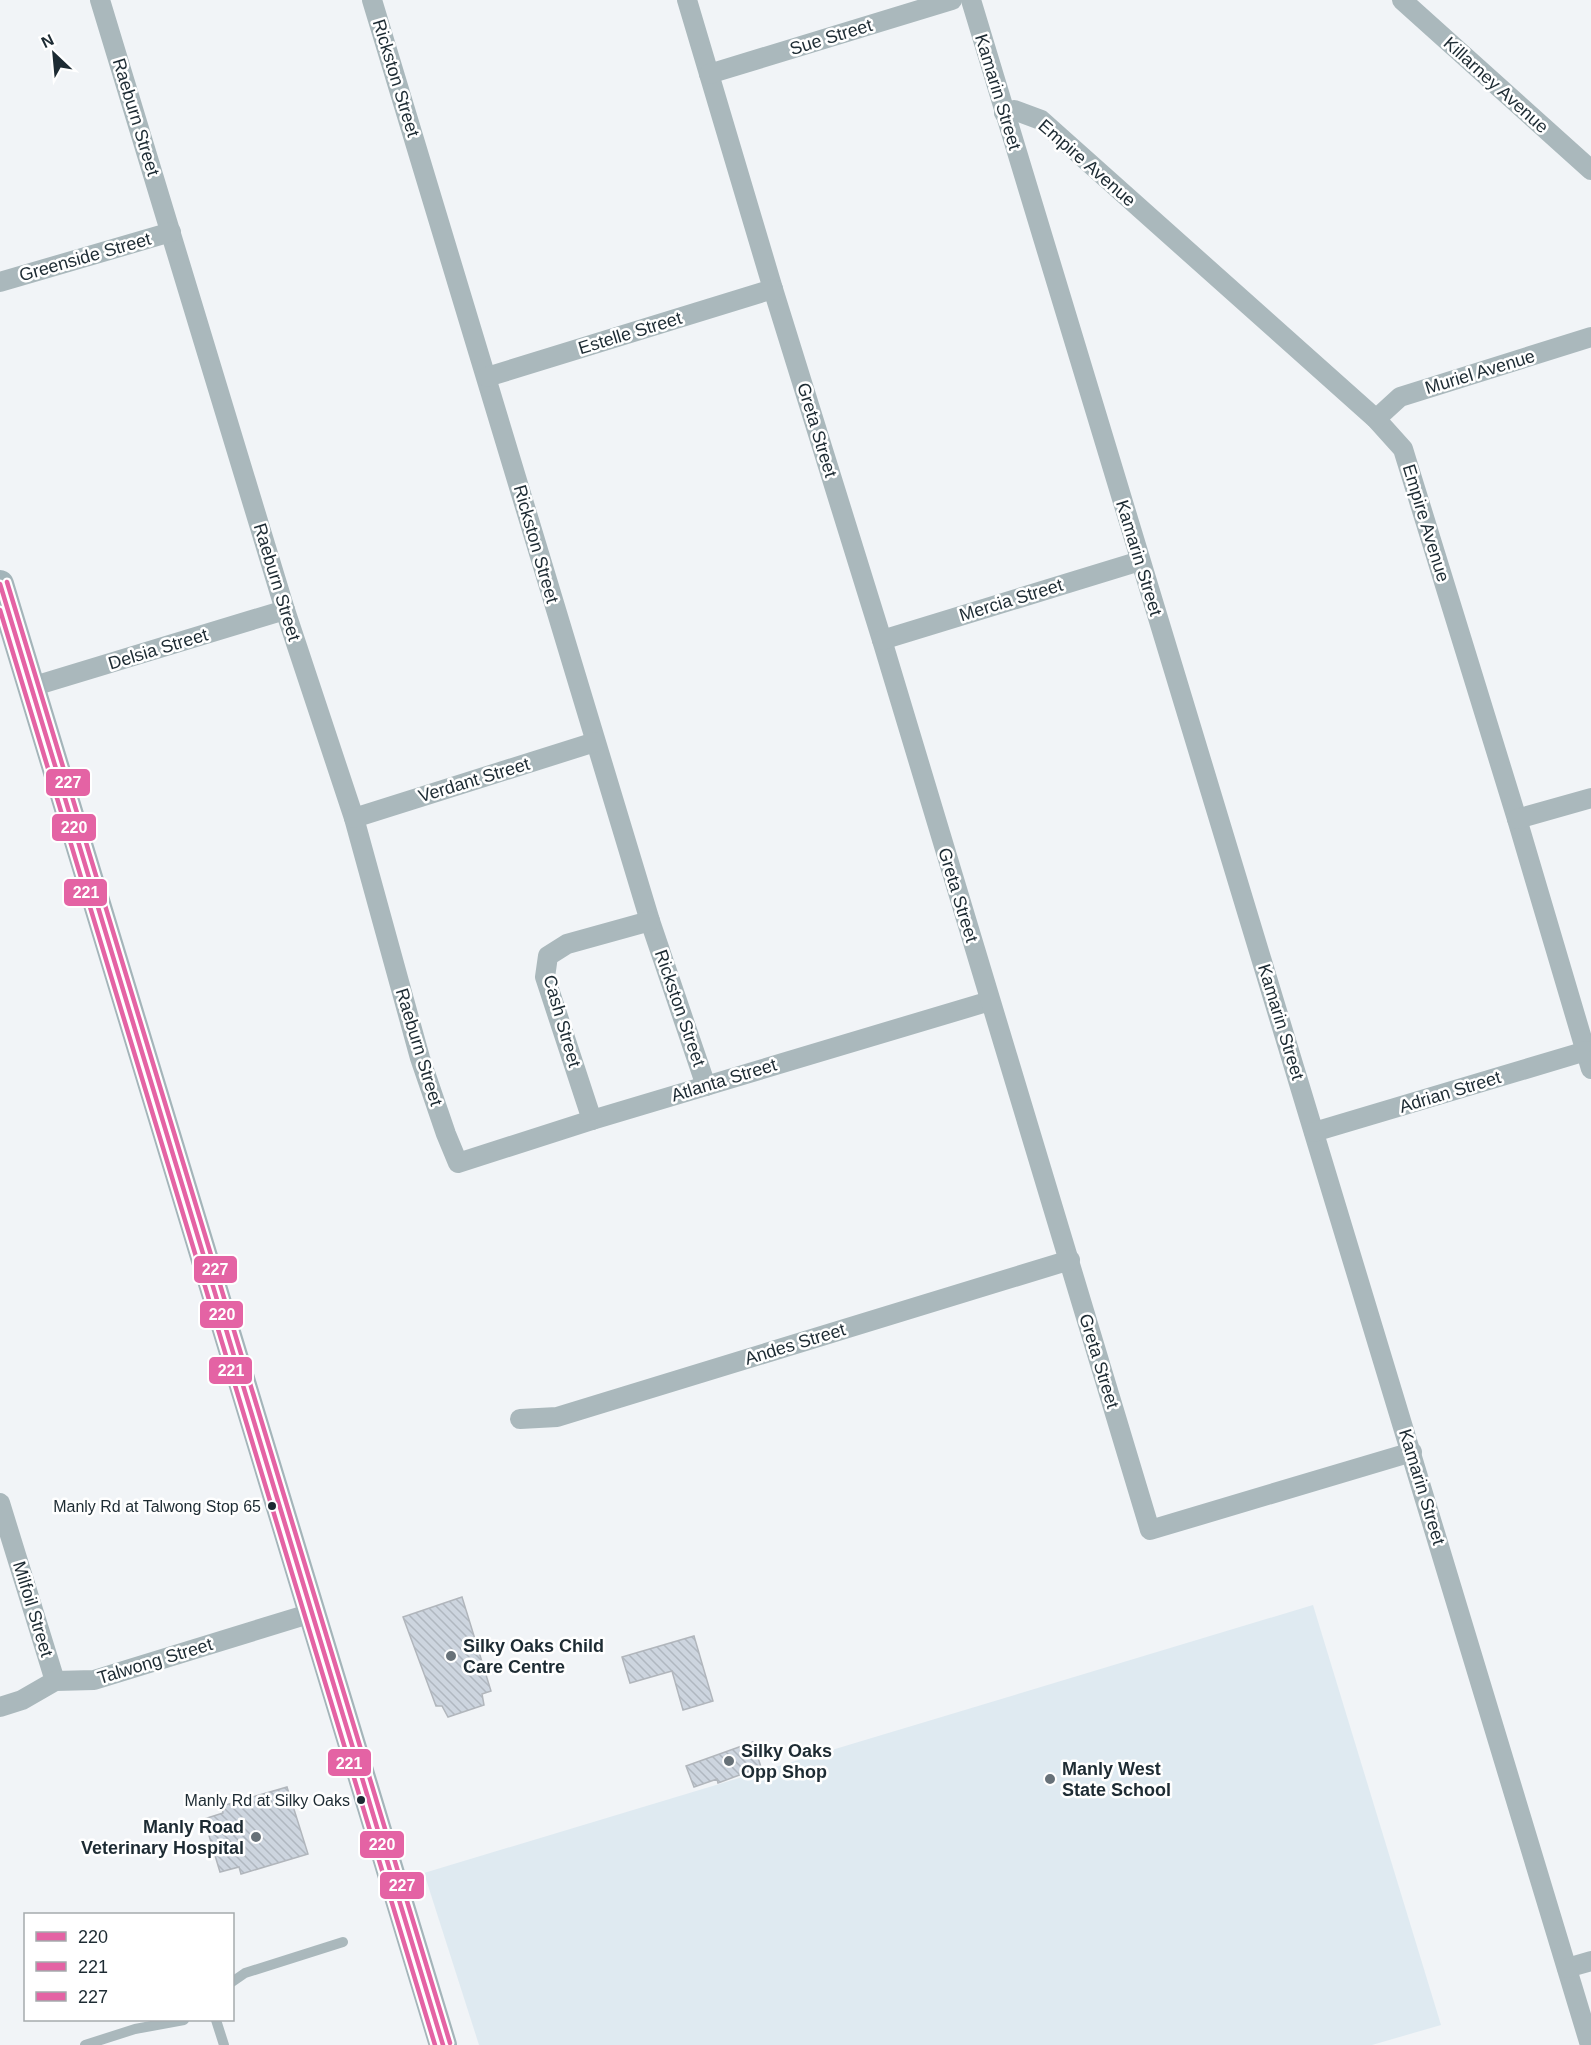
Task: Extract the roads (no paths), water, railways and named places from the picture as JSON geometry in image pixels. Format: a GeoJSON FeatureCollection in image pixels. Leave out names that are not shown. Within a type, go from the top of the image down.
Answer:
{"type":"FeatureCollection","features":[{"type":"Feature","properties":{"kind":"main road"},"geometry":{"type":"LineString","coordinates":[[0,584],[443,2045]]}},
{"type":"Feature","properties":{"kind":"street","name":"Raeburn Street"},"geometry":{"type":"LineString","coordinates":[[100,0],[285,610],[354,818],[420,1058],[458,1163]]}},
{"type":"Feature","properties":{"kind":"street","name":"Rickston Street"},"geometry":{"type":"LineString","coordinates":[[372,0],[650,921],[706,1086]]}},
{"type":"Feature","properties":{"kind":"street","name":"Greta Street"},"geometry":{"type":"LineString","coordinates":[[687,0],[1150,1530],[1412,1452]]}},
{"type":"Feature","properties":{"kind":"street","name":"Sue Street"},"geometry":{"type":"LineString","coordinates":[[709,74],[952,0]]}},
{"type":"Feature","properties":{"kind":"street","name":"Kamarin Street"},"geometry":{"type":"LineString","coordinates":[[971,0],[1590,2045]]}},
{"type":"Feature","properties":{"kind":"street","name":"Killarney Avenue"},"geometry":{"type":"LineString","coordinates":[[1402,0],[1591,170]]}},
{"type":"Feature","properties":{"kind":"street","name":"Empire Avenue"},"geometry":{"type":"LineString","coordinates":[[1004,113],[1014,110],[1041,120],[1376,419],[1403,449],[1517,819],[1588,1060]]}},
{"type":"Feature","properties":{"kind":"street","name":"Greenside Street"},"geometry":{"type":"LineString","coordinates":[[0,282],[171,232]]}},
{"type":"Feature","properties":{"kind":"street","name":"Estelle Street"},"geometry":{"type":"LineString","coordinates":[[487,377],[773,289]]}},
{"type":"Feature","properties":{"kind":"street","name":"Muriel Avenue"},"geometry":{"type":"LineString","coordinates":[[1376,419],[1400,397],[1591,337]]}},
{"type":"Feature","properties":{"kind":"street","name":"Mercia Street"},"geometry":{"type":"LineString","coordinates":[[882,640],[1140,561]]}},
{"type":"Feature","properties":{"kind":"street","name":"Delsia Street"},"geometry":{"type":"LineString","coordinates":[[31,687],[285,610]]}},
{"type":"Feature","properties":{"kind":"street","name":"Verdant Street"},"geometry":{"type":"LineString","coordinates":[[354,818],[595,742]]}},
{"type":"Feature","properties":{"kind":"street"},"geometry":{"type":"LineString","coordinates":[[1517,819],[1591,798]]}},
{"type":"Feature","properties":{"kind":"street","name":"Cash Street"},"geometry":{"type":"LineString","coordinates":[[592,1120],[546,977],[548,957],[567,944],[650,921]]}},
{"type":"Feature","properties":{"kind":"street","name":"Atlanta Street"},"geometry":{"type":"LineString","coordinates":[[458,1163],[592,1120],[990,1001]]}},
{"type":"Feature","properties":{"kind":"street","name":"Adrian Street"},"geometry":{"type":"LineString","coordinates":[[1314,1132],[1588,1060]]}},
{"type":"Feature","properties":{"kind":"street","name":"Andes Street"},"geometry":{"type":"LineString","coordinates":[[520,1419],[557,1417],[1070,1260]]}},
{"type":"Feature","properties":{"kind":"street","name":"Milfoil Street"},"geometry":{"type":"LineString","coordinates":[[0,1503],[55,1682]]}},
{"type":"Feature","properties":{"kind":"street","name":"Talwong Street"},"geometry":{"type":"LineString","coordinates":[[0,1707],[22,1700],[55,1682],[94,1680],[312,1613]]}},
{"type":"Feature","properties":{"kind":"street"},"geometry":{"type":"LineString","coordinates":[[1567,1968],[1591,1961]]}},
{"type":"Feature","properties":{"kind":"lane"},"geometry":{"type":"LineString","coordinates":[[234,1981],[245,1973],[343,1942]]}},
{"type":"Feature","properties":{"kind":"lane"},"geometry":{"type":"LineString","coordinates":[[85,2045],[135,2029],[174,2021]]}},
{"type":"Feature","properties":{"kind":"lane"},"geometry":{"type":"LineString","coordinates":[[217,2021],[224,2045]]}},
{"type":"Feature","properties":{"kind":"place","name":"Manly Rd at Talwong Stop 65"},"geometry":{"type":"Point","coordinates":[272,1506]}},
{"type":"Feature","properties":{"kind":"place","name":"Silky Oaks Child Care Centre"},"geometry":{"type":"Point","coordinates":[451,1656]}},
{"type":"Feature","properties":{"kind":"place","name":"Silky Oaks Opp Shop"},"geometry":{"type":"Point","coordinates":[729,1761]}},
{"type":"Feature","properties":{"kind":"place","name":"Manly West State School"},"geometry":{"type":"Point","coordinates":[1050,1779]}},
{"type":"Feature","properties":{"kind":"place","name":"Manly Rd at Silky Oaks"},"geometry":{"type":"Point","coordinates":[361,1800]}},
{"type":"Feature","properties":{"kind":"place","name":"Manly Road Veterinary Hospital"},"geometry":{"type":"Point","coordinates":[256,1837]}}]}
